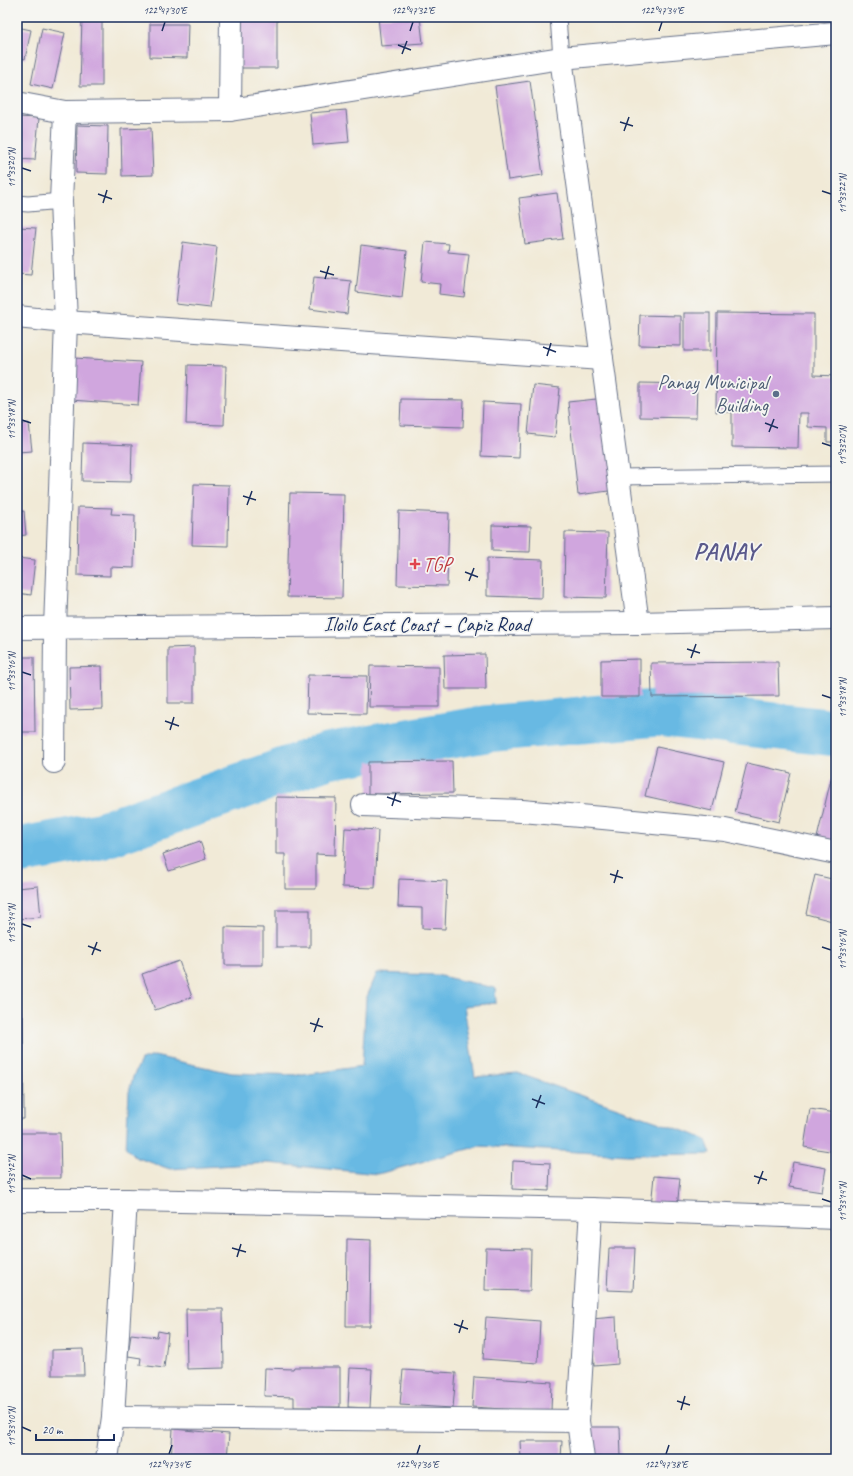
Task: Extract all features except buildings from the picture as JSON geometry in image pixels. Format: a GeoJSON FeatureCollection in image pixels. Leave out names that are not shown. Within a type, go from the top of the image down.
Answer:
{"type":"FeatureCollection","features":[{"type":"Feature","properties":{"kind":"street"},"geometry":{"type":"LineString","coordinates":[[230,110],[231,17]]}},
{"type":"Feature","properties":{"kind":"street"},"geometry":{"type":"LineString","coordinates":[[17,103],[65,112],[230,110],[561,58],[836,33]]}},
{"type":"Feature","properties":{"kind":"street"},"geometry":{"type":"LineString","coordinates":[[561,58],[638,623]]}},
{"type":"Feature","properties":{"kind":"street"},"geometry":{"type":"LineString","coordinates":[[54,762],[56,628],[66,322],[61,202],[65,112]]}},
{"type":"Feature","properties":{"kind":"street"},"geometry":{"type":"LineString","coordinates":[[17,317],[66,322],[602,359]]}},
{"type":"Feature","properties":{"kind":"street","name":"Iloilo East Coast – Capiz Road"},"geometry":{"type":"LineString","coordinates":[[17,628],[638,623],[836,618]]}},
{"type":"Feature","properties":{"kind":"street"},"geometry":{"type":"LineString","coordinates":[[363,805],[522,812],[626,820],[725,830],[836,852]]}},
{"type":"Feature","properties":{"kind":"street"},"geometry":{"type":"LineString","coordinates":[[17,1200],[126,1200],[590,1209],[836,1218]]}},
{"type":"Feature","properties":{"kind":"street"},"geometry":{"type":"LineString","coordinates":[[107,1459],[113,1417],[126,1200]]}},
{"type":"Feature","properties":{"kind":"street"},"geometry":{"type":"LineString","coordinates":[[583,1459],[578,1421],[590,1209]]}},
{"type":"Feature","properties":{"kind":"street"},"geometry":{"type":"LineString","coordinates":[[113,1417],[578,1421]]}},
{"type":"Feature","properties":{"kind":"lane"},"geometry":{"type":"LineString","coordinates":[[558,17],[561,58]]}},
{"type":"Feature","properties":{"kind":"lane"},"geometry":{"type":"LineString","coordinates":[[17,203],[28,204],[61,202]]}},
{"type":"Feature","properties":{"kind":"lane"},"geometry":{"type":"LineString","coordinates":[[618,477],[836,474]]}},
{"type":"Feature","properties":{"kind":"water"},"geometry":{"type":"Polygon","coordinates":[[[377,973],[436,975],[495,988],[496,1003],[464,1006],[475,1077],[517,1073],[692,1134],[706,1140],[711,1154],[627,1155],[479,1146],[378,1174],[268,1163],[170,1169],[135,1157],[126,1148],[129,1092],[133,1077],[141,1060],[154,1056],[232,1073],[303,1075],[362,1066],[366,999],[377,973]]]}},
{"type":"Feature","properties":{"kind":"waterway"},"geometry":{"type":"LineString","coordinates":[[17,851],[100,836],[327,756],[485,729],[657,713],[836,733]]}},
{"type":"Feature","properties":{"kind":"place","name":"Panay Municipal Building"},"geometry":{"type":"Point","coordinates":[776,394]}},
{"type":"Feature","properties":{"kind":"place","name":"TGP"},"geometry":{"type":"Point","coordinates":[415,564]}},
{"type":"Feature","properties":{"kind":"district","name":"PANAY"},"geometry":{"type":"Point","coordinates":[726,551]}}]}
